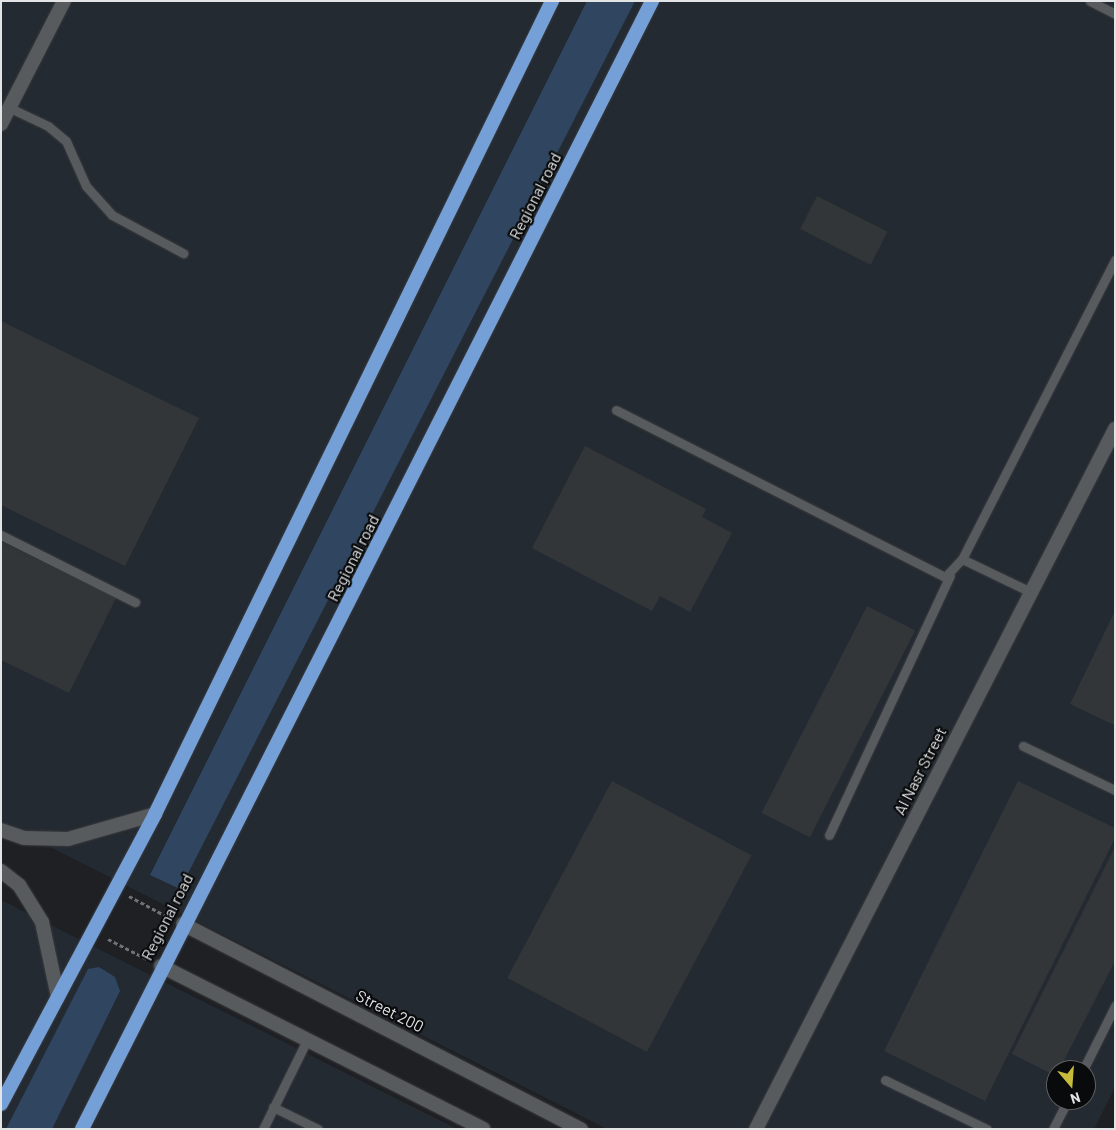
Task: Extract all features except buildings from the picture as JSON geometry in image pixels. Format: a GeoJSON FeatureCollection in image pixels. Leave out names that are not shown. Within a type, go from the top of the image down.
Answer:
{"type":"FeatureCollection","features":[{"type":"Feature","properties":{"kind":"highway"},"geometry":{"type":"LineString","coordinates":[[1,1104],[155,814],[552,1]]}},
{"type":"Feature","properties":{"kind":"highway","name":"Regional road"},"geometry":{"type":"LineString","coordinates":[[82,1129],[182,924],[374,556],[652,1]]}},
{"type":"Feature","properties":{"kind":"street"},"geometry":{"type":"LineString","coordinates":[[1,124],[64,1]]}},
{"type":"Feature","properties":{"kind":"street","name":"Al Nasr Street"},"geometry":{"type":"LineString","coordinates":[[756,1129],[1115,429]]}},
{"type":"Feature","properties":{"kind":"street"},"geometry":{"type":"LineString","coordinates":[[1,830],[24,838],[68,838],[155,814]]}},
{"type":"Feature","properties":{"kind":"street"},"geometry":{"type":"LineString","coordinates":[[1,871],[19,885],[42,922],[58,997]]}},
{"type":"Feature","properties":{"kind":"street","name":"Street 200"},"geometry":{"type":"LineString","coordinates":[[182,924],[582,1129]]}},
{"type":"Feature","properties":{"kind":"street"},"geometry":{"type":"LineString","coordinates":[[161,966],[482,1129]]}},
{"type":"Feature","properties":{"kind":"lane"},"geometry":{"type":"LineString","coordinates":[[1090,1],[1115,14]]}},
{"type":"Feature","properties":{"kind":"lane"},"geometry":{"type":"LineString","coordinates":[[10,108],[48,126],[66,141],[86,186],[112,215],[183,253]]}},
{"type":"Feature","properties":{"kind":"lane"},"geometry":{"type":"LineString","coordinates":[[829,835],[950,576],[962,559],[1115,260]]}},
{"type":"Feature","properties":{"kind":"lane"},"geometry":{"type":"LineString","coordinates":[[616,410],[937,575],[950,576]]}},
{"type":"Feature","properties":{"kind":"lane"},"geometry":{"type":"LineString","coordinates":[[1,535],[135,602]]}},
{"type":"Feature","properties":{"kind":"lane"},"geometry":{"type":"LineString","coordinates":[[962,559],[1031,592]]}},
{"type":"Feature","properties":{"kind":"lane"},"geometry":{"type":"LineString","coordinates":[[1023,746],[1115,790]]}},
{"type":"Feature","properties":{"kind":"lane"},"geometry":{"type":"LineString","coordinates":[[1088,1060],[1115,1006]]}},
{"type":"Feature","properties":{"kind":"lane"},"geometry":{"type":"LineString","coordinates":[[263,1129],[307,1040]]}},
{"type":"Feature","properties":{"kind":"lane"},"geometry":{"type":"LineString","coordinates":[[885,1080],[987,1129]]}},
{"type":"Feature","properties":{"kind":"lane"},"geometry":{"type":"LineString","coordinates":[[274,1107],[318,1129]]}},
{"type":"Feature","properties":{"kind":"lane"},"geometry":{"type":"LineString","coordinates":[[1053,1129],[1063,1110]]}},
{"type":"Feature","properties":{"kind":"path"},"geometry":{"type":"LineString","coordinates":[[115,889],[182,924]]}},
{"type":"Feature","properties":{"kind":"path"},"geometry":{"type":"LineString","coordinates":[[93,931],[161,966]]}},
{"type":"Feature","properties":{"kind":"shaded area"},"geometry":{"type":"Polygon","coordinates":[[[1,1],[1115,1],[1115,1087],[1094,1129],[607,1129],[1,822],[1,1]]]}},
{"type":"Feature","properties":{"kind":"shaded area"},"geometry":{"type":"Polygon","coordinates":[[[587,1],[635,1],[180,889],[150,875],[587,1]]]}},
{"type":"Feature","properties":{"kind":"shaded area"},"geometry":{"type":"Polygon","coordinates":[[[1,900],[457,1129],[1,1129],[1,900]]]}},
{"type":"Feature","properties":{"kind":"shaded area"},"geometry":{"type":"Polygon","coordinates":[[[99,967],[115,977],[120,991],[52,1129],[6,1129],[88,969],[99,967]]]}}]}
